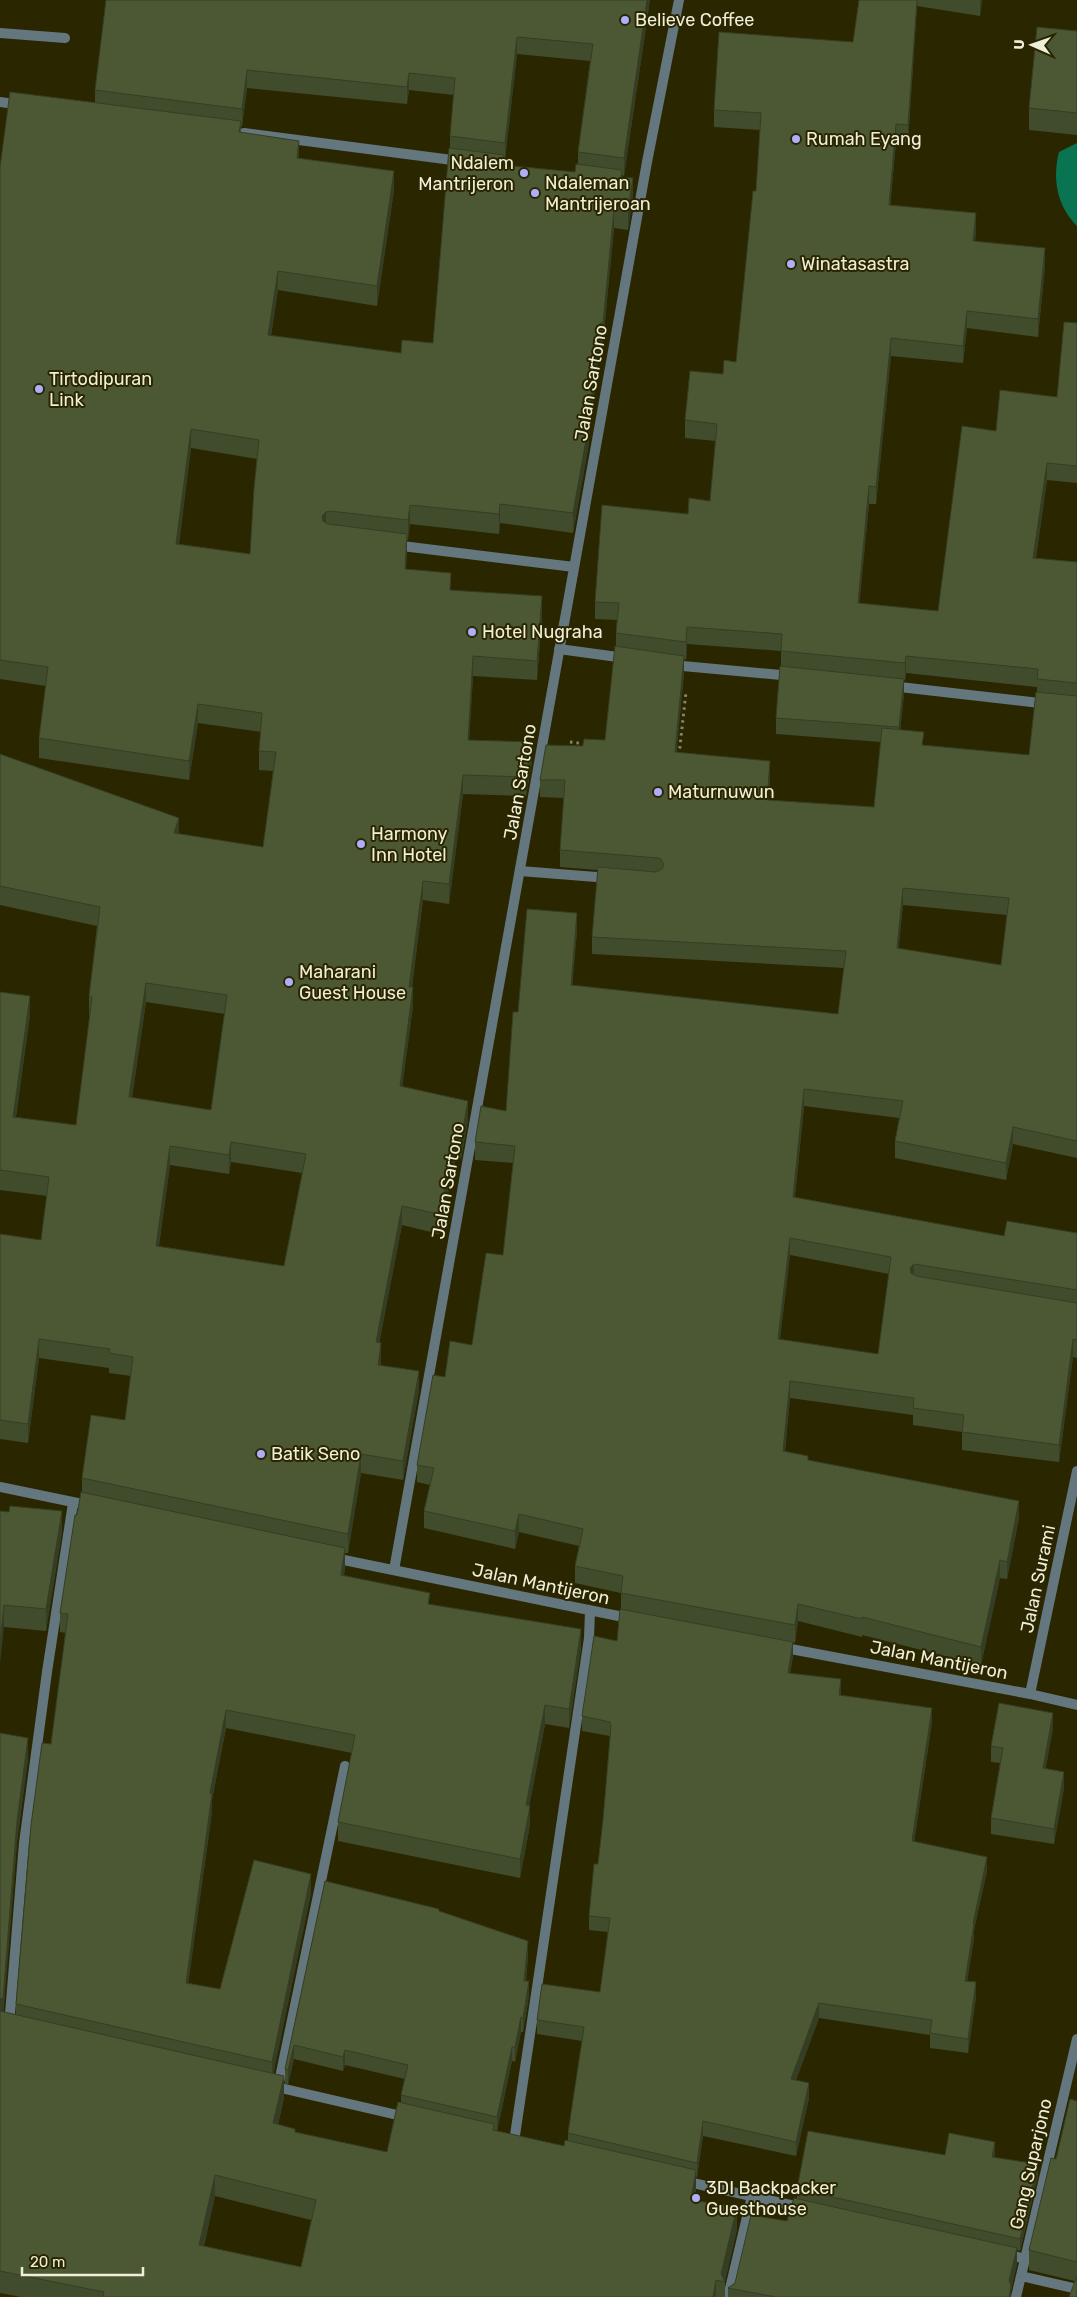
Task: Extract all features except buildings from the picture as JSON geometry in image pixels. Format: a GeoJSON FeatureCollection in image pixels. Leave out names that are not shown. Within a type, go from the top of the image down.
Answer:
{"type":"FeatureCollection","features":[{"type":"Feature","properties":{"kind":"street","name":"Jalan Sartono"},"geometry":{"type":"LineString","coordinates":[[394,1570],[544,738],[638,184],[679,0]]}},
{"type":"Feature","properties":{"kind":"street"},"geometry":{"type":"LineString","coordinates":[[0,34],[65,38]]}},
{"type":"Feature","properties":{"kind":"street"},"geometry":{"type":"LineString","coordinates":[[0,102],[29,106]]}},
{"type":"Feature","properties":{"kind":"street"},"geometry":{"type":"LineString","coordinates":[[231,131],[475,163]]}},
{"type":"Feature","properties":{"kind":"street"},"geometry":{"type":"LineString","coordinates":[[386,544],[574,567]]}},
{"type":"Feature","properties":{"kind":"street"},"geometry":{"type":"LineString","coordinates":[[559,649],[633,659]]}},
{"type":"Feature","properties":{"kind":"street"},"geometry":{"type":"LineString","coordinates":[[661,663],[807,677]]}},
{"type":"Feature","properties":{"kind":"street"},"geometry":{"type":"LineString","coordinates":[[876,684],[1058,705]]}},
{"type":"Feature","properties":{"kind":"street"},"geometry":{"type":"LineString","coordinates":[[520,872],[618,879]]}},
{"type":"Feature","properties":{"kind":"street","name":"Jalan Surami"},"geometry":{"type":"LineString","coordinates":[[1030,1694],[1077,1471]]}},
{"type":"Feature","properties":{"kind":"street"},"geometry":{"type":"LineString","coordinates":[[0,1487],[102,1509]]}},
{"type":"Feature","properties":{"kind":"street"},"geometry":{"type":"LineString","coordinates":[[9,2027],[24,1843],[47,1672],[73,1502]]}},
{"type":"Feature","properties":{"kind":"street","name":"Jalan Mantijeron"},"geometry":{"type":"LineString","coordinates":[[326,1556],[639,1620]]}},
{"type":"Feature","properties":{"kind":"street"},"geometry":{"type":"LineString","coordinates":[[514,2142],[589,1638],[590,1611]]}},
{"type":"Feature","properties":{"kind":"street","name":"Jalan Mantijeron"},"geometry":{"type":"LineString","coordinates":[[766,1644],[1030,1694],[1077,1706]]}},
{"type":"Feature","properties":{"kind":"street"},"geometry":{"type":"LineString","coordinates":[[277,2088],[345,1766]]}},
{"type":"Feature","properties":{"kind":"street","name":"Gang Suparjono"},"geometry":{"type":"LineString","coordinates":[[1016,2297],[1077,2038]]}},
{"type":"Feature","properties":{"kind":"street"},"geometry":{"type":"LineString","coordinates":[[258,2083],[419,2120]]}},
{"type":"Feature","properties":{"kind":"street"},"geometry":{"type":"LineString","coordinates":[[669,2178],[818,2211]]}},
{"type":"Feature","properties":{"kind":"street"},"geometry":{"type":"LineString","coordinates":[[728,2297],[752,2196]]}},
{"type":"Feature","properties":{"kind":"street"},"geometry":{"type":"LineString","coordinates":[[998,2252],[1026,2259]]}},
{"type":"Feature","properties":{"kind":"street"},"geometry":{"type":"LineString","coordinates":[[1021,2276],[1077,2289]]}},
{"type":"Feature","properties":{"kind":"path"},"geometry":{"type":"LineString","coordinates":[[669,756],[679,758],[686,686]]}},
{"type":"Feature","properties":{"kind":"path"},"geometry":{"type":"LineString","coordinates":[[544,738],[592,745]]}},
{"type":"Feature","properties":{"kind":"shaded area"},"geometry":{"type":"Polygon","coordinates":[[[1077,143],[1077,226],[1070,218],[1061,201],[1056,182],[1056,172],[1059,152],[1077,143]]]}},
{"type":"Feature","properties":{"kind":"place","name":"Believe Coffee"},"geometry":{"type":"Point","coordinates":[625,20]}},
{"type":"Feature","properties":{"kind":"place","name":"Rumah Eyang"},"geometry":{"type":"Point","coordinates":[796,139]}},
{"type":"Feature","properties":{"kind":"place","name":"Ndalem Mantrijeron"},"geometry":{"type":"Point","coordinates":[524,173]}},
{"type":"Feature","properties":{"kind":"place","name":"Ndaleman Mantrijeroan"},"geometry":{"type":"Point","coordinates":[535,193]}},
{"type":"Feature","properties":{"kind":"place","name":"Winatasastra"},"geometry":{"type":"Point","coordinates":[791,264]}},
{"type":"Feature","properties":{"kind":"place","name":"Tirtodipuran Link"},"geometry":{"type":"Point","coordinates":[39,389]}},
{"type":"Feature","properties":{"kind":"place","name":"Hotel Nugraha"},"geometry":{"type":"Point","coordinates":[472,632]}},
{"type":"Feature","properties":{"kind":"place","name":"Maturnuwun"},"geometry":{"type":"Point","coordinates":[658,792]}},
{"type":"Feature","properties":{"kind":"place","name":"Harmony Inn Hotel"},"geometry":{"type":"Point","coordinates":[361,844]}},
{"type":"Feature","properties":{"kind":"place","name":"Maharani Guest House"},"geometry":{"type":"Point","coordinates":[289,982]}},
{"type":"Feature","properties":{"kind":"place","name":"Batik Seno"},"geometry":{"type":"Point","coordinates":[261,1454]}},
{"type":"Feature","properties":{"kind":"place","name":"3DI Backpacker Guesthouse"},"geometry":{"type":"Point","coordinates":[696,2198]}}]}
